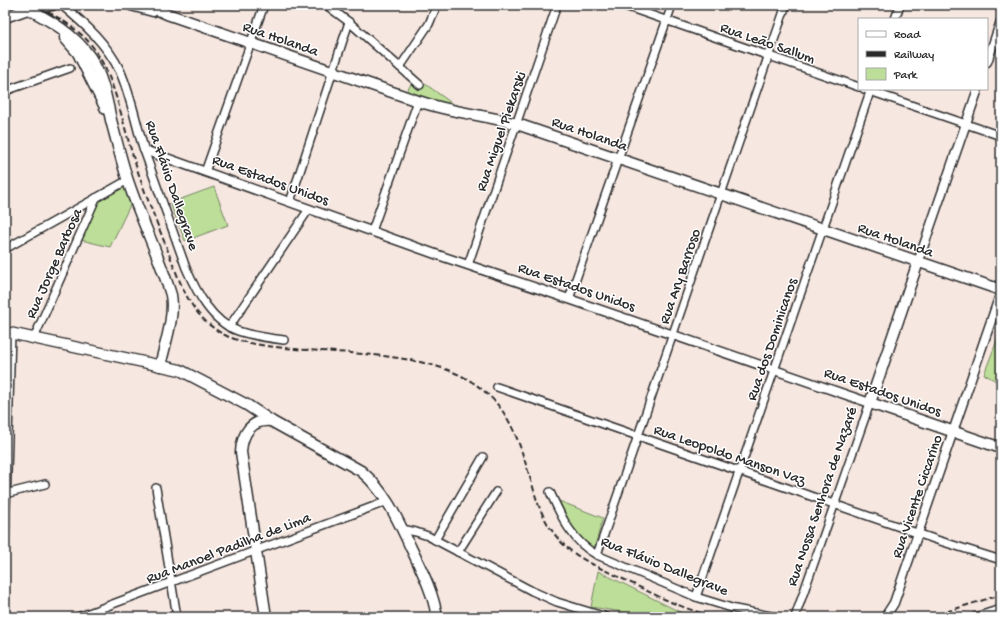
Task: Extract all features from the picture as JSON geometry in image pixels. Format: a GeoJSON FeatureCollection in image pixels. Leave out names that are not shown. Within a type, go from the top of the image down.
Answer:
{"type":"FeatureCollection","features":[{"type":"Feature","properties":{"kind":"main road"},"geometry":{"type":"LineString","coordinates":[[13,5],[34,7],[42,12],[45,18]]}},
{"type":"Feature","properties":{"kind":"main road","name":"Rua Holanda"},"geometry":{"type":"LineString","coordinates":[[131,5],[167,14],[418,102],[443,109],[488,117],[516,124],[1001,291]]}},
{"type":"Feature","properties":{"kind":"main road","name":"Rua Holanda"},"geometry":{"type":"LineString","coordinates":[[147,5],[167,14]]}},
{"type":"Feature","properties":{"kind":"main road"},"geometry":{"type":"LineString","coordinates":[[5,17],[34,7]]}},
{"type":"Feature","properties":{"kind":"main road"},"geometry":{"type":"LineString","coordinates":[[34,7],[45,18],[61,27],[72,36],[90,56],[100,72],[111,120],[128,180],[171,295],[172,308],[160,366]]}},
{"type":"Feature","properties":{"kind":"main road"},"geometry":{"type":"LineString","coordinates":[[34,7],[78,53],[111,120]]}},
{"type":"Feature","properties":{"kind":"main road","name":"Rua Nossa Senhora de Nazaré"},"geometry":{"type":"LineString","coordinates":[[870,402],[918,262]]}},
{"type":"Feature","properties":{"kind":"main road"},"geometry":{"type":"LineString","coordinates":[[8,332],[180,370],[247,405],[270,421],[361,471],[375,484],[388,501],[430,588],[437,617]]}},
{"type":"Feature","properties":{"kind":"main road"},"geometry":{"type":"LineString","coordinates":[[160,366],[246,412],[250,416],[251,426]]}},
{"type":"Feature","properties":{"kind":"main road","name":"Rua Estados Unidos"},"geometry":{"type":"LineString","coordinates":[[870,402],[1001,448]]}},
{"type":"Feature","properties":{"kind":"main road"},"geometry":{"type":"LineString","coordinates":[[266,617],[240,452],[242,440],[251,426],[260,421],[270,421]]}},
{"type":"Feature","properties":{"kind":"street","name":"Rua Flávio Dallegrave"},"geometry":{"type":"LineString","coordinates":[[62,5],[92,31],[108,51],[119,70],[162,203],[192,282],[214,315],[229,327],[249,334],[284,340]]}},
{"type":"Feature","properties":{"kind":"street"},"geometry":{"type":"LineString","coordinates":[[205,172],[264,5]]}},
{"type":"Feature","properties":{"kind":"street"},"geometry":{"type":"LineString","coordinates":[[326,5],[349,22],[420,85]]}},
{"type":"Feature","properties":{"kind":"street"},"geometry":{"type":"LineString","coordinates":[[400,67],[429,24],[437,5]]}},
{"type":"Feature","properties":{"kind":"street","name":"Rua Miguel Piekarski"},"geometry":{"type":"LineString","coordinates":[[468,265],[557,5]]}},
{"type":"Feature","properties":{"kind":"street","name":"Rua Leão Sallum"},"geometry":{"type":"LineString","coordinates":[[622,5],[858,87]]}},
{"type":"Feature","properties":{"kind":"street"},"geometry":{"type":"LineString","coordinates":[[569,299],[672,5]]}},
{"type":"Feature","properties":{"kind":"street","name":"Rua Ary Barroso"},"geometry":{"type":"LineString","coordinates":[[597,555],[786,5]]}},
{"type":"Feature","properties":{"kind":"street"},"geometry":{"type":"LineString","coordinates":[[895,18],[900,5]]}},
{"type":"Feature","properties":{"kind":"street"},"geometry":{"type":"LineString","coordinates":[[988,59],[1001,21]]}},
{"type":"Feature","properties":{"kind":"street"},"geometry":{"type":"LineString","coordinates":[[290,202],[349,22]]}},
{"type":"Feature","properties":{"kind":"street"},"geometry":{"type":"LineString","coordinates":[[5,91],[70,68]]}},
{"type":"Feature","properties":{"kind":"street"},"geometry":{"type":"LineString","coordinates":[[868,90],[1001,136]]}},
{"type":"Feature","properties":{"kind":"street","name":"Rua dos Dominicanos"},"geometry":{"type":"LineString","coordinates":[[696,597],[823,229],[868,90]]}},
{"type":"Feature","properties":{"kind":"street","name":"Rua Nossa Senhora de Nazaré"},"geometry":{"type":"LineString","coordinates":[[918,262],[978,90]]}},
{"type":"Feature","properties":{"kind":"street"},"geometry":{"type":"LineString","coordinates":[[372,231],[418,102]]}},
{"type":"Feature","properties":{"kind":"street","name":"Rua Estados Unidos"},"geometry":{"type":"LineString","coordinates":[[144,150],[468,265],[870,402]]}},
{"type":"Feature","properties":{"kind":"street"},"geometry":{"type":"LineString","coordinates":[[5,249],[128,180]]}},
{"type":"Feature","properties":{"kind":"street","name":"Rua Jorge Barbosa"},"geometry":{"type":"LineString","coordinates":[[34,338],[96,198]]}},
{"type":"Feature","properties":{"kind":"street"},"geometry":{"type":"LineString","coordinates":[[229,327],[309,209]]}},
{"type":"Feature","properties":{"kind":"street","name":"Rua Vicente Ciccarino"},"geometry":{"type":"LineString","coordinates":[[885,617],[894,603],[1001,291]]}},
{"type":"Feature","properties":{"kind":"street"},"geometry":{"type":"LineString","coordinates":[[5,542],[8,332]]}},
{"type":"Feature","properties":{"kind":"street","name":"Rua Leopoldo Manson Vaz"},"geometry":{"type":"LineString","coordinates":[[497,387],[918,534],[1001,560]]}},
{"type":"Feature","properties":{"kind":"street","name":"Rua Nossa Senhora de Nazaré"},"geometry":{"type":"LineString","coordinates":[[795,617],[870,402]]}},
{"type":"Feature","properties":{"kind":"street"},"geometry":{"type":"LineString","coordinates":[[435,540],[483,457]]}},
{"type":"Feature","properties":{"kind":"street"},"geometry":{"type":"LineString","coordinates":[[6,494],[45,484]]}},
{"type":"Feature","properties":{"kind":"street"},"geometry":{"type":"LineString","coordinates":[[156,488],[177,617]]}},
{"type":"Feature","properties":{"kind":"street"},"geometry":{"type":"LineString","coordinates":[[458,552],[496,492]]}},
{"type":"Feature","properties":{"kind":"street","name":"Rua Flávio Dallegrave"},"geometry":{"type":"LineString","coordinates":[[550,492],[568,528],[582,545],[597,555],[696,597],[735,609],[776,617]]}},
{"type":"Feature","properties":{"kind":"street","name":"Rua Manoel Padilha de Lima"},"geometry":{"type":"LineString","coordinates":[[78,617],[388,501]]}},
{"type":"Feature","properties":{"kind":"street"},"geometry":{"type":"LineString","coordinates":[[402,529],[422,534],[435,540],[532,591],[557,602],[604,617]]}},
{"type":"Feature","properties":{"kind":"street"},"geometry":{"type":"LineString","coordinates":[[975,617],[1001,609]]}},
{"type":"Feature","properties":{"kind":"green space"},"geometry":{"type":"Polygon","coordinates":[[[424,83],[457,107],[435,102],[407,91],[411,84],[419,90],[424,83]]]}},
{"type":"Feature","properties":{"kind":"green space"},"geometry":{"type":"Polygon","coordinates":[[[123,185],[131,203],[110,247],[81,240],[100,198],[123,185]]]}},
{"type":"Feature","properties":{"kind":"green space"},"geometry":{"type":"Polygon","coordinates":[[[214,187],[228,225],[185,241],[170,203],[214,187]]]}},
{"type":"Feature","properties":{"kind":"green space"},"geometry":{"type":"Polygon","coordinates":[[[1001,330],[1001,384],[984,374],[1001,330]]]}},
{"type":"Feature","properties":{"kind":"green space"},"geometry":{"type":"Polygon","coordinates":[[[559,501],[603,518],[594,549],[574,528],[559,501]]]}},
{"type":"Feature","properties":{"kind":"green space"},"geometry":{"type":"Polygon","coordinates":[[[598,571],[690,617],[653,617],[591,607],[598,571]]]}},
{"type":"Feature","properties":{"kind":"railway"},"geometry":{"type":"LineString","coordinates":[[13,5],[34,7],[48,12],[75,30],[86,39],[94,49],[113,86],[132,153],[150,207],[179,280],[192,305],[207,323],[225,335],[245,342],[316,351],[387,356],[411,360],[454,372],[472,382],[486,392],[497,404],[513,428],[542,513],[552,531],[564,545],[578,556],[592,564],[658,596],[694,611],[719,617]]}},
{"type":"Feature","properties":{"kind":"railway"},"geometry":{"type":"LineString","coordinates":[[929,617],[1001,596]]}}]}
